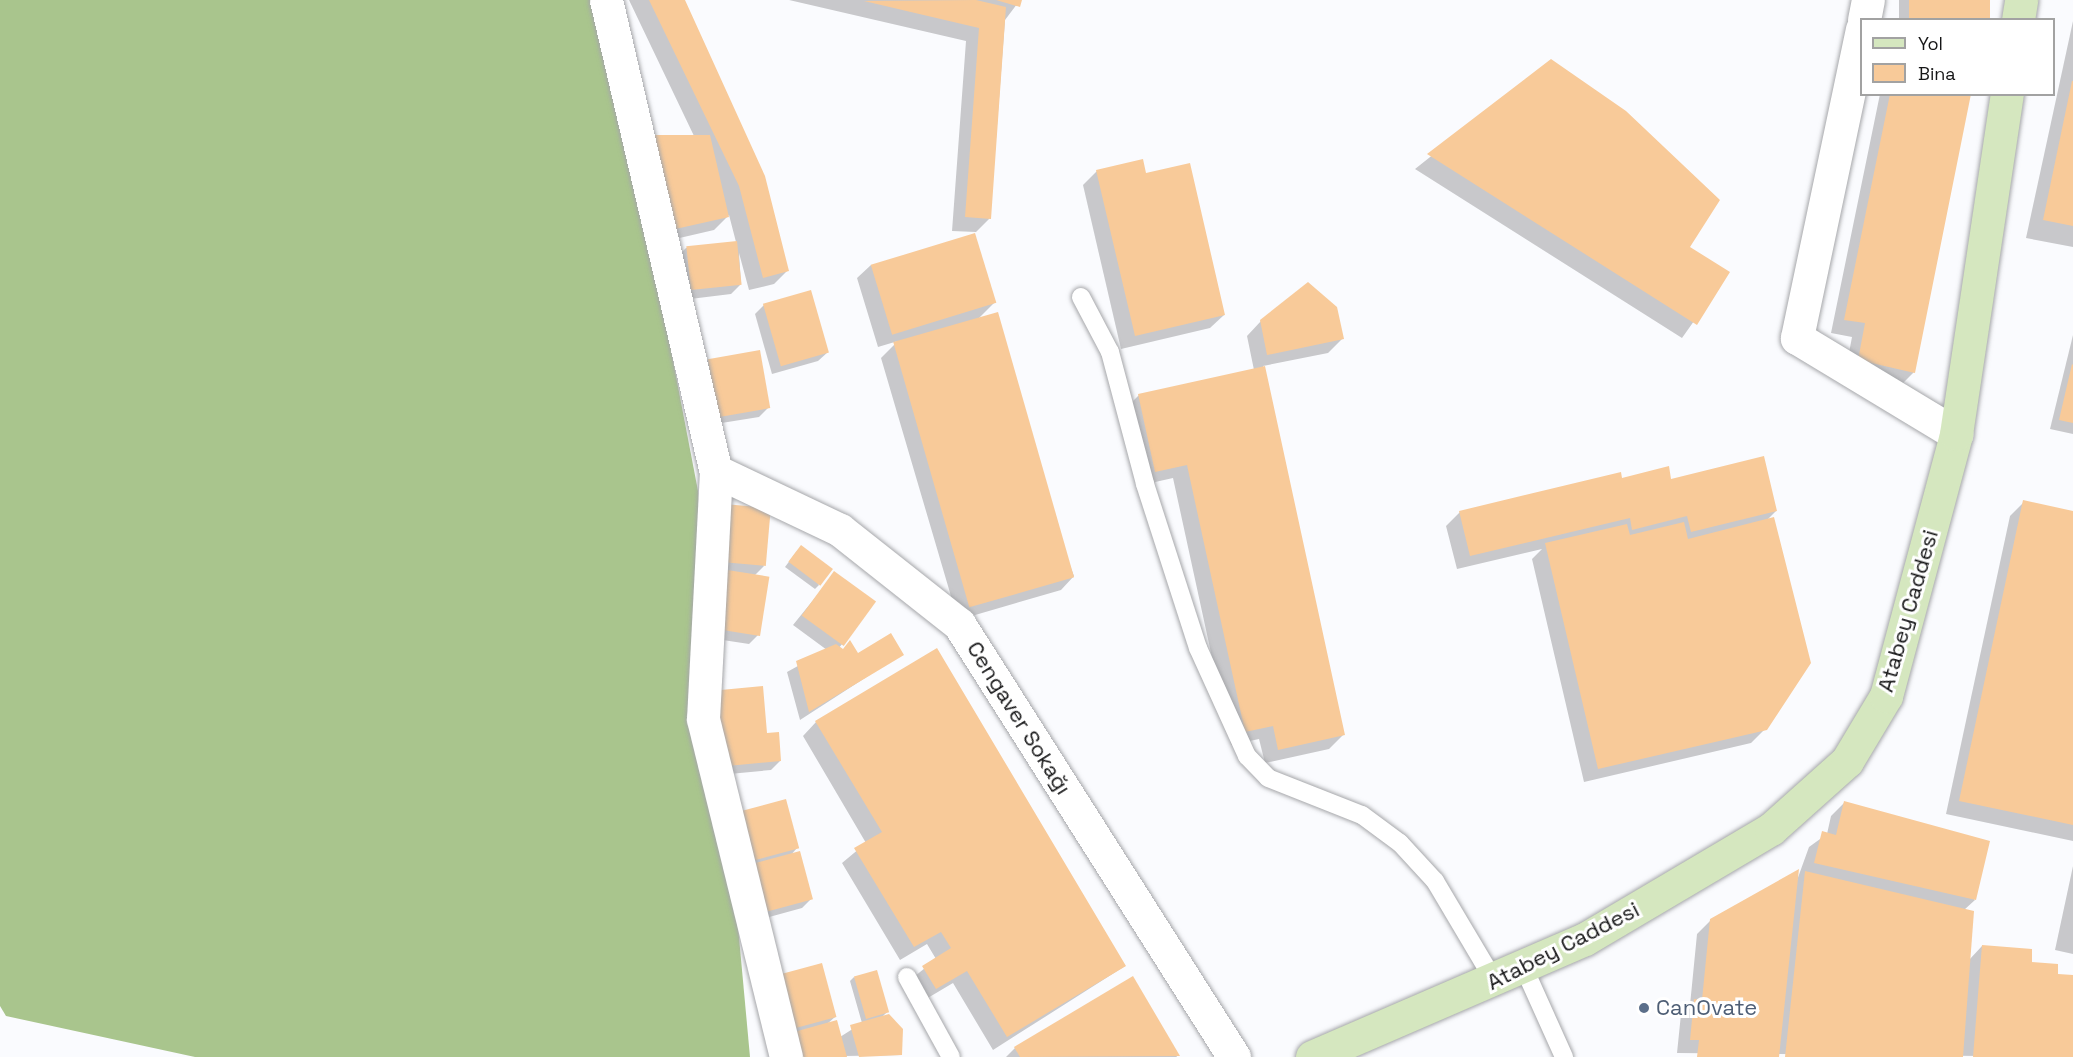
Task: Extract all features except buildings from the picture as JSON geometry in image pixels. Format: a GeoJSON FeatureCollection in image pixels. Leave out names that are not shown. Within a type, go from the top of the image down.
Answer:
{"type":"FeatureCollection","features":[{"type":"Feature","properties":{"kind":"main road"},"geometry":{"type":"LineString","coordinates":[[2018,18],[2021,0]]}},
{"type":"Feature","properties":{"kind":"main road","name":"Atabey Caddesi"},"geometry":{"type":"LineString","coordinates":[[1312,1057],[1510,975],[1585,939],[1771,829],[1847,761],[1886,696],[1956,434],[2007,96]]}},
{"type":"Feature","properties":{"kind":"street"},"geometry":{"type":"LineString","coordinates":[[606,0],[716,471],[703,719],[786,1057]]}},
{"type":"Feature","properties":{"kind":"street"},"geometry":{"type":"LineString","coordinates":[[1864,18],[1868,0]]}},
{"type":"Feature","properties":{"kind":"street"},"geometry":{"type":"LineString","coordinates":[[1860,39],[1797,338],[1956,434]]}},
{"type":"Feature","properties":{"kind":"street","name":"Cengaver Sokağı"},"geometry":{"type":"LineString","coordinates":[[716,471],[840,530],[959,624],[1234,1057]]}},
{"type":"Feature","properties":{"kind":"lane"},"geometry":{"type":"LineString","coordinates":[[1081,297],[1110,352],[1145,484],[1198,648],[1247,756],[1268,778],[1362,815],[1400,843],[1435,881],[1510,975],[1564,1057]]}},
{"type":"Feature","properties":{"kind":"lane"},"geometry":{"type":"LineString","coordinates":[[907,977],[951,1057]]}},
{"type":"Feature","properties":{"kind":"green space"},"geometry":{"type":"Polygon","coordinates":[[[0,0],[604,0],[698,491],[750,1057],[195,1057],[6,1016],[0,1006],[0,0]]]}},
{"type":"Feature","properties":{"kind":"place","name":"CanOvate"},"geometry":{"type":"Point","coordinates":[1644,1008]}}]}
